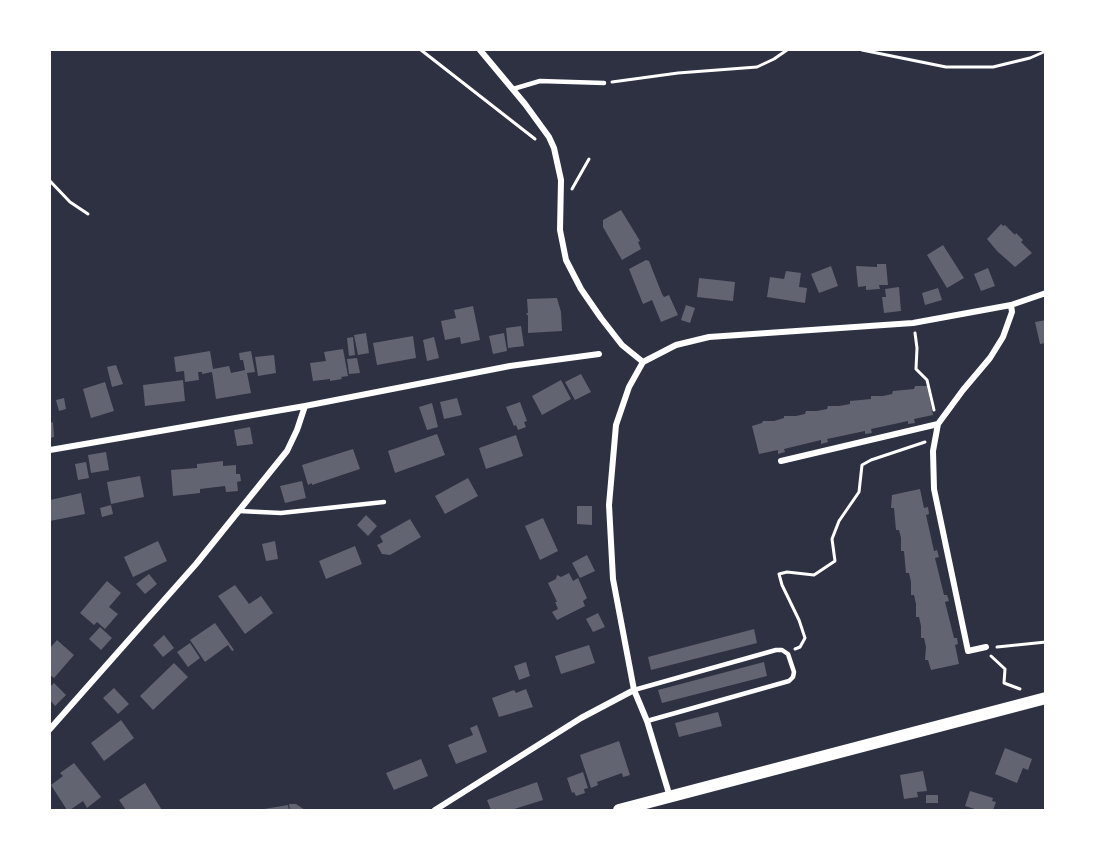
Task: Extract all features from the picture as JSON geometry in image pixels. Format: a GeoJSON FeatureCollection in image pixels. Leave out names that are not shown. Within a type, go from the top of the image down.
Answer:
{"type":"FeatureCollection","features":[{"type":"Feature","properties":{"kind":"main road"},"geometry":{"type":"LineString","coordinates":[[619,810],[1040,699]]}},
{"type":"Feature","properties":{"kind":"street"},"geometry":{"type":"LineString","coordinates":[[480,50],[513,89],[549,137],[554,148],[561,180],[560,230],[566,260],[571,270],[601,318],[622,345],[643,362]]}},
{"type":"Feature","properties":{"kind":"street"},"geometry":{"type":"LineString","coordinates":[[670,797],[647,721],[634,690],[613,579],[609,505],[616,425],[629,387],[643,362],[676,345],[709,336],[913,323],[1011,305],[1046,293]]}},
{"type":"Feature","properties":{"kind":"street"},"geometry":{"type":"LineString","coordinates":[[986,647],[968,651],[933,489],[933,451],[938,424],[1003,338],[1012,312],[1011,305]]}},
{"type":"Feature","properties":{"kind":"street"},"geometry":{"type":"LineString","coordinates":[[50,450],[305,406],[510,366],[599,354]]}},
{"type":"Feature","properties":{"kind":"street"},"geometry":{"type":"LineString","coordinates":[[50,729],[196,564],[287,451],[305,406]]}},
{"type":"Feature","properties":{"kind":"street"},"geometry":{"type":"LineString","coordinates":[[781,460],[938,424]]}},
{"type":"Feature","properties":{"kind":"street"},"geometry":{"type":"LineString","coordinates":[[435,810],[581,718],[634,690]]}},
{"type":"Feature","properties":{"kind":"lane"},"geometry":{"type":"LineString","coordinates":[[513,89],[540,81],[604,83]]}},
{"type":"Feature","properties":{"kind":"lane"},"geometry":{"type":"LineString","coordinates":[[239,511],[281,513],[384,502]]}},
{"type":"Feature","properties":{"kind":"lane"},"geometry":{"type":"LineString","coordinates":[[634,690],[776,650],[782,650],[788,654],[794,672],[789,681],[647,721]]}},
{"type":"Feature","properties":{"kind":"path"},"geometry":{"type":"LineString","coordinates":[[421,50],[537,140],[554,148]]}},
{"type":"Feature","properties":{"kind":"path"},"geometry":{"type":"LineString","coordinates":[[604,83],[678,72],[757,67],[788,50]]}},
{"type":"Feature","properties":{"kind":"path"},"geometry":{"type":"LineString","coordinates":[[862,50],[946,67],[993,68],[1046,51]]}},
{"type":"Feature","properties":{"kind":"path"},"geometry":{"type":"LineString","coordinates":[[561,203],[575,185],[589,159]]}},
{"type":"Feature","properties":{"kind":"path"},"geometry":{"type":"LineString","coordinates":[[50,183],[70,202],[88,214]]}},
{"type":"Feature","properties":{"kind":"path"},"geometry":{"type":"LineString","coordinates":[[913,323],[917,348],[916,369],[927,380],[938,424]]}},
{"type":"Feature","properties":{"kind":"path"},"geometry":{"type":"LineString","coordinates":[[788,654],[800,646],[806,638],[779,574],[787,572],[814,575],[835,561],[832,539],[839,520],[859,492],[862,465],[935,439]]}},
{"type":"Feature","properties":{"kind":"path"},"geometry":{"type":"LineString","coordinates":[[1040,699],[1004,683],[1005,669],[993,659],[986,647],[1046,642]]}},
{"type":"Feature","properties":{"kind":"building"},"geometry":{"type":"Polygon","coordinates":[[[621,210],[640,241],[638,242],[641,249],[622,260],[603,227],[603,220],[621,210]]]}},
{"type":"Feature","properties":{"kind":"building"},"geometry":{"type":"Polygon","coordinates":[[[1001,224],[1015,235],[1016,233],[1032,253],[1015,267],[987,239],[1001,224]]]}},
{"type":"Feature","properties":{"kind":"building"},"geometry":{"type":"Polygon","coordinates":[[[943,245],[964,278],[947,288],[927,255],[943,245]]]}},
{"type":"Feature","properties":{"kind":"building"},"geometry":{"type":"Polygon","coordinates":[[[646,260],[649,261],[662,294],[664,297],[669,295],[678,315],[661,322],[652,300],[643,304],[629,269],[646,260]]]}},
{"type":"Feature","properties":{"kind":"building"},"geometry":{"type":"Polygon","coordinates":[[[877,264],[886,264],[888,285],[879,285],[880,289],[866,290],[866,286],[858,287],[856,266],[877,267],[877,264]]]}},
{"type":"Feature","properties":{"kind":"building"},"geometry":{"type":"Polygon","coordinates":[[[831,266],[838,286],[819,293],[811,274],[831,266]]]}},
{"type":"Feature","properties":{"kind":"building"},"geometry":{"type":"Polygon","coordinates":[[[988,268],[995,286],[981,291],[974,274],[988,268]]]}},
{"type":"Feature","properties":{"kind":"building"},"geometry":{"type":"Polygon","coordinates":[[[786,271],[801,273],[799,287],[807,288],[805,303],[767,297],[770,277],[784,279],[786,271]]]}},
{"type":"Feature","properties":{"kind":"building"},"geometry":{"type":"Polygon","coordinates":[[[699,278],[735,282],[733,301],[697,297],[699,278]]]}},
{"type":"Feature","properties":{"kind":"building"},"geometry":{"type":"Polygon","coordinates":[[[899,287],[901,311],[884,313],[882,297],[886,297],[885,289],[899,287]]]}},
{"type":"Feature","properties":{"kind":"building"},"geometry":{"type":"Polygon","coordinates":[[[938,288],[942,300],[925,305],[922,293],[938,288]]]}},
{"type":"Feature","properties":{"kind":"building"},"geometry":{"type":"Polygon","coordinates":[[[557,298],[561,312],[562,331],[528,333],[527,299],[557,298]]]}},
{"type":"Feature","properties":{"kind":"building"},"geometry":{"type":"Polygon","coordinates":[[[686,305],[695,308],[690,323],[681,320],[686,305]]]}},
{"type":"Feature","properties":{"kind":"building"},"geometry":{"type":"Polygon","coordinates":[[[473,306],[480,340],[461,344],[460,337],[445,340],[441,321],[456,318],[454,310],[473,306]]]}},
{"type":"Feature","properties":{"kind":"building"},"geometry":{"type":"Polygon","coordinates":[[[1046,320],[1046,343],[1040,344],[1035,322],[1046,320]]]}},
{"type":"Feature","properties":{"kind":"building"},"geometry":{"type":"Polygon","coordinates":[[[521,326],[524,346],[508,348],[506,328],[521,326]]]}},
{"type":"Feature","properties":{"kind":"building"},"geometry":{"type":"Polygon","coordinates":[[[366,333],[369,353],[358,355],[354,335],[366,333]]]}},
{"type":"Feature","properties":{"kind":"building"},"geometry":{"type":"Polygon","coordinates":[[[504,333],[507,351],[493,354],[489,336],[504,333]]]}},
{"type":"Feature","properties":{"kind":"building"},"geometry":{"type":"Polygon","coordinates":[[[413,336],[416,358],[377,365],[373,343],[413,336]]]}},
{"type":"Feature","properties":{"kind":"building"},"geometry":{"type":"Polygon","coordinates":[[[353,337],[355,355],[349,356],[347,338],[353,337]]]}},
{"type":"Feature","properties":{"kind":"building"},"geometry":{"type":"Polygon","coordinates":[[[434,337],[439,358],[427,361],[423,340],[434,337]]]}},
{"type":"Feature","properties":{"kind":"building"},"geometry":{"type":"Polygon","coordinates":[[[343,349],[348,376],[330,381],[330,379],[313,381],[310,363],[326,361],[324,352],[343,349]]]}},
{"type":"Feature","properties":{"kind":"building"},"geometry":{"type":"Polygon","coordinates":[[[210,351],[213,369],[229,366],[231,373],[245,370],[239,353],[251,351],[255,372],[247,373],[251,393],[216,399],[212,372],[202,374],[198,372],[199,380],[185,382],[184,371],[176,372],[174,357],[210,351]]]}},
{"type":"Feature","properties":{"kind":"building"},"geometry":{"type":"Polygon","coordinates":[[[274,355],[276,373],[258,376],[255,357],[274,355]]]}},
{"type":"Feature","properties":{"kind":"building"},"geometry":{"type":"Polygon","coordinates":[[[357,358],[360,373],[349,374],[347,359],[357,358]]]}},
{"type":"Feature","properties":{"kind":"building"},"geometry":{"type":"Polygon","coordinates":[[[116,365],[123,384],[112,387],[107,367],[116,365]]]}},
{"type":"Feature","properties":{"kind":"building"},"geometry":{"type":"Polygon","coordinates":[[[581,374],[591,392],[575,400],[565,382],[581,374]]]}},
{"type":"Feature","properties":{"kind":"building"},"geometry":{"type":"Polygon","coordinates":[[[183,380],[185,401],[145,406],[143,385],[183,380]]]}},
{"type":"Feature","properties":{"kind":"building"},"geometry":{"type":"Polygon","coordinates":[[[561,380],[571,399],[542,415],[532,396],[561,380]]]}},
{"type":"Feature","properties":{"kind":"building"},"geometry":{"type":"Polygon","coordinates":[[[105,382],[114,411],[91,418],[83,389],[105,382]]]}},
{"type":"Feature","properties":{"kind":"building"},"geometry":{"type":"Polygon","coordinates":[[[915,386],[927,386],[933,415],[914,419],[915,423],[908,424],[908,421],[871,429],[872,433],[865,434],[865,431],[827,439],[828,442],[821,444],[821,440],[784,449],[785,452],[778,454],[778,450],[759,454],[752,426],[763,421],[774,421],[784,416],[805,414],[806,411],[827,409],[828,406],[850,404],[850,401],[871,399],[871,396],[883,396],[892,394],[893,391],[914,389],[915,386]]]}},
{"type":"Feature","properties":{"kind":"building"},"geometry":{"type":"Polygon","coordinates":[[[64,398],[66,409],[59,411],[56,400],[64,398]]]}},
{"type":"Feature","properties":{"kind":"building"},"geometry":{"type":"Polygon","coordinates":[[[457,398],[462,415],[444,419],[440,402],[457,398]]]}},
{"type":"Feature","properties":{"kind":"building"},"geometry":{"type":"Polygon","coordinates":[[[520,402],[527,421],[524,422],[526,427],[518,430],[506,407],[520,402]]]}},
{"type":"Feature","properties":{"kind":"building"},"geometry":{"type":"Polygon","coordinates":[[[432,403],[438,427],[427,430],[419,407],[432,403]]]}},
{"type":"Feature","properties":{"kind":"building"},"geometry":{"type":"Polygon","coordinates":[[[53,422],[54,437],[50,438],[50,423],[53,422]]]}},
{"type":"Feature","properties":{"kind":"building"},"geometry":{"type":"Polygon","coordinates":[[[250,427],[253,444],[237,446],[234,430],[250,427]]]}},
{"type":"Feature","properties":{"kind":"building"},"geometry":{"type":"Polygon","coordinates":[[[437,434],[445,455],[395,473],[388,451],[437,434]]]}},
{"type":"Feature","properties":{"kind":"building"},"geometry":{"type":"Polygon","coordinates":[[[516,435],[523,456],[486,469],[479,448],[516,435]]]}},
{"type":"Feature","properties":{"kind":"building"},"geometry":{"type":"Polygon","coordinates":[[[353,449],[360,469],[308,485],[302,465],[353,449]]]}},
{"type":"Feature","properties":{"kind":"building"},"geometry":{"type":"Polygon","coordinates":[[[106,452],[109,470],[91,473],[88,455],[106,452]]]}},
{"type":"Feature","properties":{"kind":"building"},"geometry":{"type":"Polygon","coordinates":[[[223,461],[223,466],[236,465],[236,474],[240,474],[241,481],[237,482],[238,491],[226,492],[225,486],[200,489],[200,493],[173,496],[171,470],[197,468],[197,464],[223,461]]]}},
{"type":"Feature","properties":{"kind":"building"},"geometry":{"type":"Polygon","coordinates":[[[86,462],[89,478],[78,480],[75,464],[86,462]]]}},
{"type":"Feature","properties":{"kind":"building"},"geometry":{"type":"Polygon","coordinates":[[[140,476],[144,497],[111,504],[107,482],[140,476]]]}},
{"type":"Feature","properties":{"kind":"building"},"geometry":{"type":"Polygon","coordinates":[[[468,478],[478,496],[445,514],[435,496],[468,478]]]}},
{"type":"Feature","properties":{"kind":"building"},"geometry":{"type":"Polygon","coordinates":[[[302,481],[306,498],[285,503],[280,486],[302,481]]]}},
{"type":"Feature","properties":{"kind":"building"},"geometry":{"type":"Polygon","coordinates":[[[920,489],[924,508],[928,507],[929,514],[926,515],[934,551],[937,550],[939,557],[935,558],[944,595],[947,595],[949,601],[945,602],[954,638],[957,638],[958,644],[955,645],[959,664],[931,670],[928,660],[925,660],[924,638],[921,638],[919,617],[916,617],[916,604],[914,595],[911,595],[911,582],[909,573],[906,573],[899,530],[896,530],[894,508],[891,508],[892,495],[920,489]]]}},
{"type":"Feature","properties":{"kind":"building"},"geometry":{"type":"Polygon","coordinates":[[[81,493],[85,514],[50,521],[50,500],[81,493]]]}},
{"type":"Feature","properties":{"kind":"building"},"geometry":{"type":"Polygon","coordinates":[[[111,505],[113,514],[102,517],[100,508],[111,505]]]}},
{"type":"Feature","properties":{"kind":"building"},"geometry":{"type":"Polygon","coordinates":[[[577,506],[592,506],[592,525],[577,524],[577,506]]]}},
{"type":"Feature","properties":{"kind":"building"},"geometry":{"type":"Polygon","coordinates":[[[366,515],[377,526],[368,536],[357,525],[366,515]]]}},
{"type":"Feature","properties":{"kind":"building"},"geometry":{"type":"Polygon","coordinates":[[[543,518],[558,551],[540,560],[525,526],[543,518]]]}},
{"type":"Feature","properties":{"kind":"building"},"geometry":{"type":"Polygon","coordinates":[[[410,519],[421,537],[390,555],[382,554],[377,545],[383,542],[380,536],[410,519]]]}},
{"type":"Feature","properties":{"kind":"building"},"geometry":{"type":"Polygon","coordinates":[[[158,541],[167,561],[133,577],[124,557],[158,541]]]}},
{"type":"Feature","properties":{"kind":"building"},"geometry":{"type":"Polygon","coordinates":[[[275,541],[278,559],[266,561],[262,544],[275,541]]]}},
{"type":"Feature","properties":{"kind":"building"},"geometry":{"type":"Polygon","coordinates":[[[355,546],[362,564],[326,579],[319,561],[355,546]]]}},
{"type":"Feature","properties":{"kind":"building"},"geometry":{"type":"Polygon","coordinates":[[[587,555],[595,571],[580,578],[572,563],[587,555]]]}},
{"type":"Feature","properties":{"kind":"building"},"geometry":{"type":"Polygon","coordinates":[[[569,573],[573,581],[578,578],[587,598],[583,601],[585,606],[557,620],[552,612],[558,609],[555,602],[557,602],[548,583],[556,579],[557,575],[561,577],[569,573]]]}},
{"type":"Feature","properties":{"kind":"building"},"geometry":{"type":"Polygon","coordinates":[[[149,574],[157,584],[145,594],[136,584],[149,574]]]}},
{"type":"Feature","properties":{"kind":"building"},"geometry":{"type":"Polygon","coordinates":[[[107,581],[121,593],[109,607],[118,614],[105,629],[97,622],[94,625],[80,613],[107,581]]]}},
{"type":"Feature","properties":{"kind":"building"},"geometry":{"type":"Polygon","coordinates":[[[235,585],[249,604],[261,596],[273,613],[245,634],[218,596],[235,585]]]}},
{"type":"Feature","properties":{"kind":"building"},"geometry":{"type":"Polygon","coordinates":[[[598,613],[605,627],[593,632],[586,619],[598,613]]]}},
{"type":"Feature","properties":{"kind":"building"},"geometry":{"type":"Polygon","coordinates":[[[215,623],[234,650],[232,651],[228,645],[205,662],[190,640],[215,623]]]}},
{"type":"Feature","properties":{"kind":"building"},"geometry":{"type":"Polygon","coordinates":[[[100,627],[112,638],[101,650],[89,639],[100,627]]]}},
{"type":"Feature","properties":{"kind":"building"},"geometry":{"type":"Polygon","coordinates":[[[754,629],[757,643],[651,670],[648,657],[754,629]]]}},
{"type":"Feature","properties":{"kind":"building"},"geometry":{"type":"Polygon","coordinates":[[[164,635],[174,648],[163,657],[153,645],[164,635]]]}},
{"type":"Feature","properties":{"kind":"building"},"geometry":{"type":"Polygon","coordinates":[[[57,640],[74,655],[54,678],[50,675],[50,648],[57,640]]]}},
{"type":"Feature","properties":{"kind":"building"},"geometry":{"type":"Polygon","coordinates":[[[190,643],[200,658],[188,667],[177,652],[190,643]]]}},
{"type":"Feature","properties":{"kind":"building"},"geometry":{"type":"Polygon","coordinates":[[[589,645],[595,663],[561,674],[555,656],[589,645]]]}},
{"type":"Feature","properties":{"kind":"building"},"geometry":{"type":"Polygon","coordinates":[[[526,662],[530,676],[519,680],[514,666],[526,662]]]}},
{"type":"Feature","properties":{"kind":"building"},"geometry":{"type":"Polygon","coordinates":[[[764,662],[767,676],[662,703],[658,690],[764,662]]]}},
{"type":"Feature","properties":{"kind":"building"},"geometry":{"type":"Polygon","coordinates":[[[174,663],[188,677],[153,710],[140,696],[174,663]]]}},
{"type":"Feature","properties":{"kind":"building"},"geometry":{"type":"Polygon","coordinates":[[[54,683],[66,695],[55,706],[50,700],[50,687],[54,683]]]}},
{"type":"Feature","properties":{"kind":"building"},"geometry":{"type":"Polygon","coordinates":[[[114,688],[129,704],[118,714],[103,698],[114,688]]]}},
{"type":"Feature","properties":{"kind":"building"},"geometry":{"type":"Polygon","coordinates":[[[526,689],[533,707],[499,717],[492,698],[514,690],[516,693],[526,689]]]}},
{"type":"Feature","properties":{"kind":"building"},"geometry":{"type":"Polygon","coordinates":[[[718,712],[722,726],[679,737],[675,723],[718,712]]]}},
{"type":"Feature","properties":{"kind":"building"},"geometry":{"type":"Polygon","coordinates":[[[121,720],[134,738],[104,761],[91,743],[121,720]]]}},
{"type":"Feature","properties":{"kind":"building"},"geometry":{"type":"Polygon","coordinates":[[[477,725],[487,752],[456,764],[448,745],[473,735],[470,728],[477,725]]]}},
{"type":"Feature","properties":{"kind":"building"},"geometry":{"type":"Polygon","coordinates":[[[619,741],[630,775],[623,777],[622,773],[597,782],[598,785],[591,788],[580,755],[619,741]]]}},
{"type":"Feature","properties":{"kind":"building"},"geometry":{"type":"Polygon","coordinates":[[[1005,748],[1032,759],[1028,770],[1023,768],[1017,783],[995,774],[1005,748]]]}},
{"type":"Feature","properties":{"kind":"building"},"geometry":{"type":"Polygon","coordinates":[[[421,759],[428,776],[394,790],[386,773],[421,759]]]}},
{"type":"Feature","properties":{"kind":"building"},"geometry":{"type":"Polygon","coordinates":[[[74,763],[101,797],[87,808],[83,801],[67,810],[51,785],[63,776],[60,773],[74,763]]]}},
{"type":"Feature","properties":{"kind":"building"},"geometry":{"type":"Polygon","coordinates":[[[923,771],[927,791],[917,792],[918,797],[904,799],[900,775],[923,771]]]}},
{"type":"Feature","properties":{"kind":"building"},"geometry":{"type":"Polygon","coordinates":[[[583,772],[588,788],[584,789],[585,793],[576,796],[574,792],[572,793],[567,778],[583,772]]]}},
{"type":"Feature","properties":{"kind":"building"},"geometry":{"type":"Polygon","coordinates":[[[537,782],[543,800],[511,810],[491,810],[487,800],[537,782]]]}},
{"type":"Feature","properties":{"kind":"building"},"geometry":{"type":"Polygon","coordinates":[[[145,783],[162,810],[126,810],[119,800],[145,783]]]}},
{"type":"Feature","properties":{"kind":"building"},"geometry":{"type":"Polygon","coordinates":[[[970,791],[993,798],[992,801],[996,802],[993,810],[978,810],[965,806],[970,791]]]}},
{"type":"Feature","properties":{"kind":"building"},"geometry":{"type":"Polygon","coordinates":[[[926,795],[938,795],[938,803],[926,803],[926,795]]]}},
{"type":"Feature","properties":{"kind":"building"},"geometry":{"type":"Polygon","coordinates":[[[289,804],[296,804],[305,810],[290,810],[289,804]]]}},
{"type":"Feature","properties":{"kind":"building"},"geometry":{"type":"Polygon","coordinates":[[[288,805],[289,810],[264,810],[264,809],[288,805]]]}}]}
